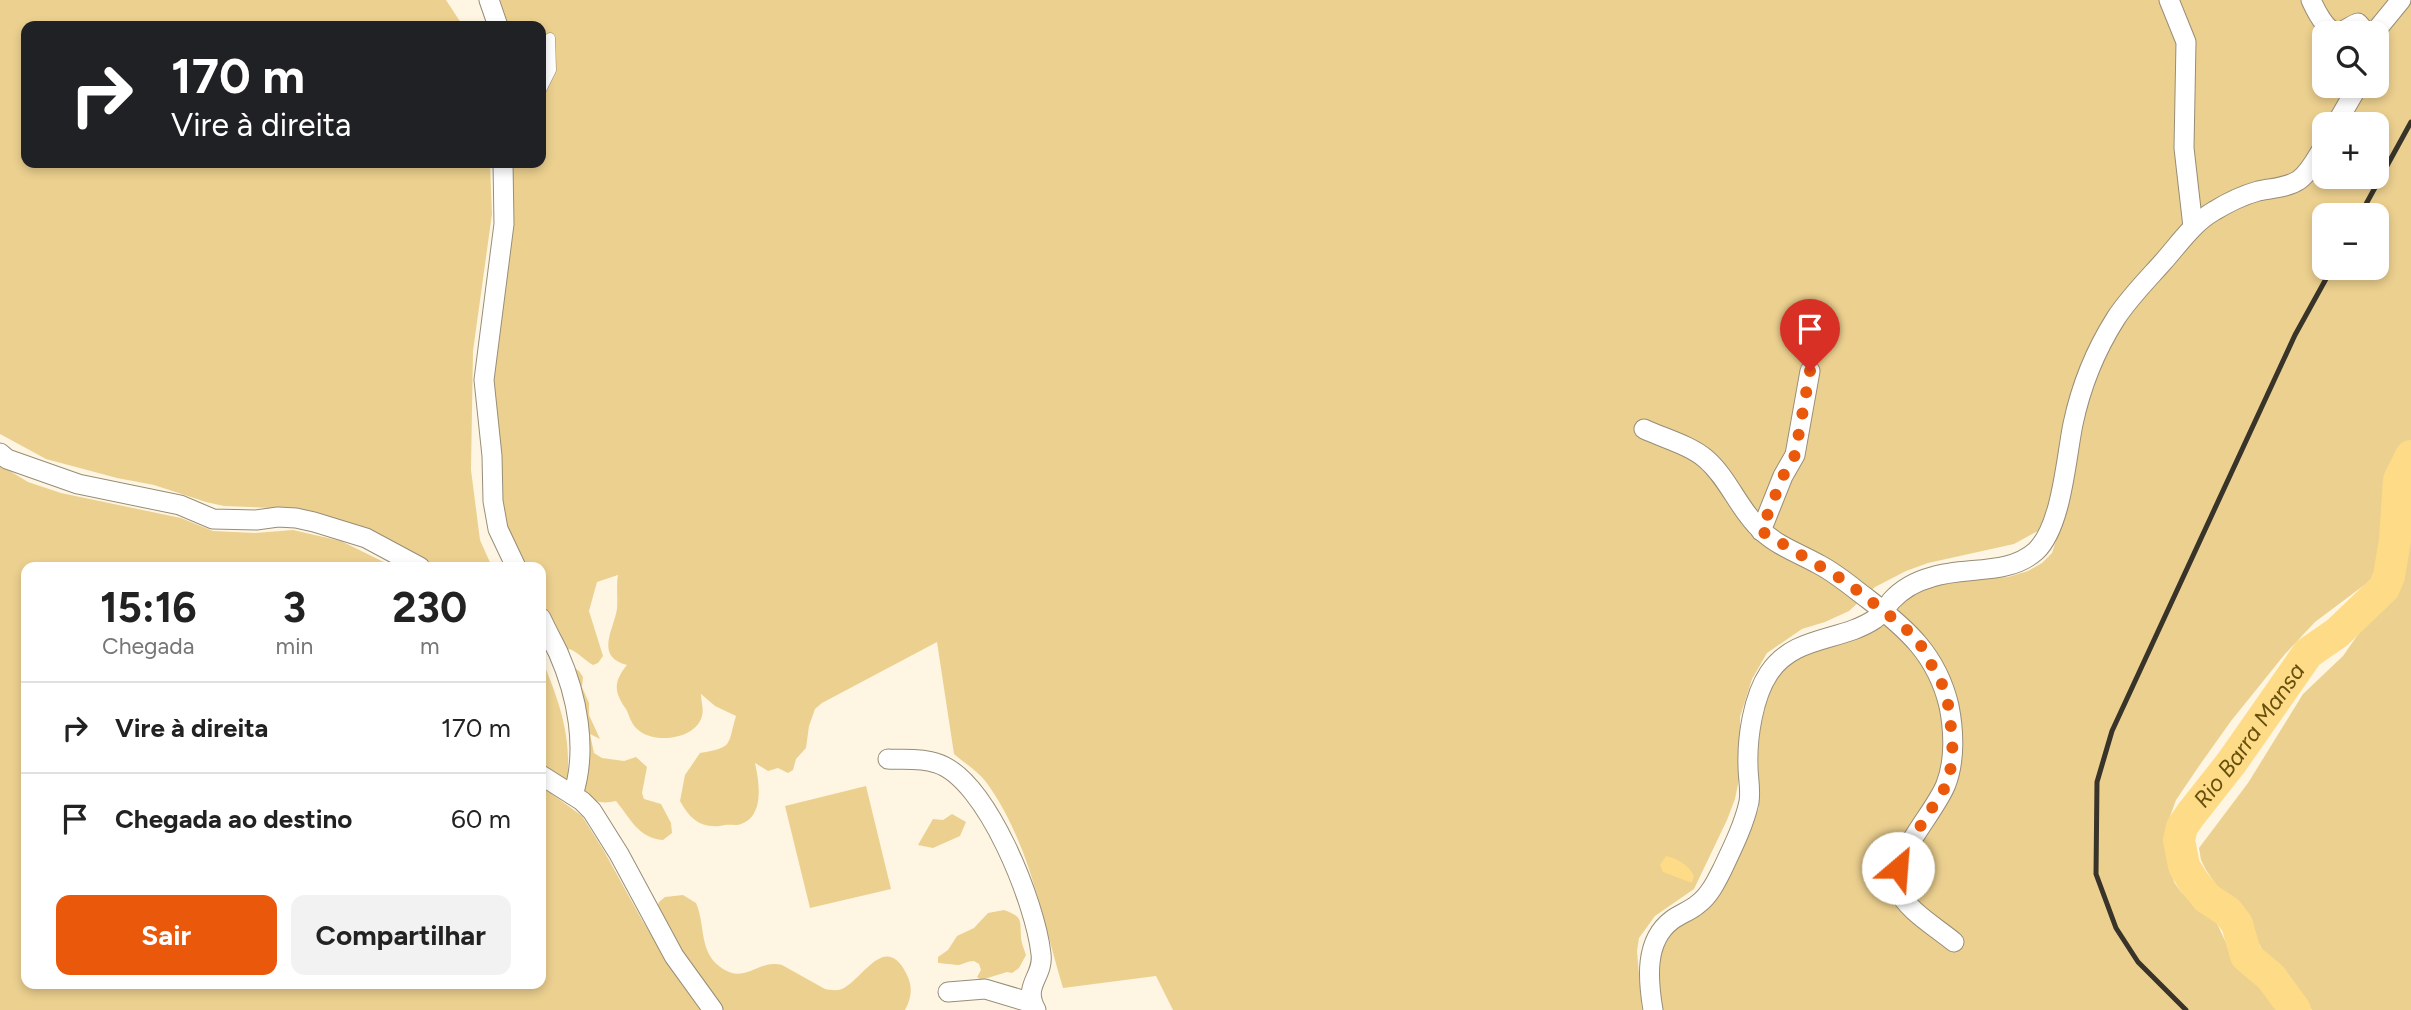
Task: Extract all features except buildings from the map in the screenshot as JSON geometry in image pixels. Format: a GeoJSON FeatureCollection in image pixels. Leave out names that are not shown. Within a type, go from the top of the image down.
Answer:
{"type":"FeatureCollection","features":[{"type":"Feature","properties":{"kind":"street"},"geometry":{"type":"LineString","coordinates":[[489,0],[496,21]]}},
{"type":"Feature","properties":{"kind":"street"},"geometry":{"type":"LineString","coordinates":[[2169,0],[2186,42],[2184,148],[2193,227]]}},
{"type":"Feature","properties":{"kind":"street"},"geometry":{"type":"LineString","coordinates":[[2311,0],[2324,21]]}},
{"type":"Feature","properties":{"kind":"street"},"geometry":{"type":"LineString","coordinates":[[2384,21],[2401,0]]}},
{"type":"Feature","properties":{"kind":"street"},"geometry":{"type":"LineString","coordinates":[[1653,1010],[1650,973],[1652,947],[1664,927],[1700,903],[1711,890],[1744,819],[1750,791],[1747,749],[1750,727],[1767,675],[1779,660],[1798,647],[1862,625],[1884,611],[1893,600],[1916,582],[1951,571],[2010,566],[2024,560],[2038,549],[2046,538],[2056,512],[2084,381],[2098,347],[2119,314],[2193,227],[2212,212],[2257,191],[2281,187],[2298,180],[2312,165]]}},
{"type":"Feature","properties":{"kind":"street"},"geometry":{"type":"LineString","coordinates":[[503,168],[504,224],[484,380],[492,456],[493,501],[498,528],[514,562]]}},
{"type":"Feature","properties":{"kind":"street"},"geometry":{"type":"LineString","coordinates":[[1761,531],[1783,476],[1795,455],[1810,371]]}},
{"type":"Feature","properties":{"kind":"street"},"geometry":{"type":"LineString","coordinates":[[1644,429],[1704,457],[1717,469],[1761,531],[1821,565],[1884,611],[1919,642],[1943,686],[1949,708],[1953,757],[1946,786],[1906,851],[1895,880],[1905,900],[1954,942]]}},
{"type":"Feature","properties":{"kind":"street"},"geometry":{"type":"LineString","coordinates":[[0,453],[78,484],[163,500],[214,519],[256,520],[278,517],[314,522],[366,538],[411,562]]}},
{"type":"Feature","properties":{"kind":"street"},"geometry":{"type":"LineString","coordinates":[[546,628],[558,652],[575,706],[580,736],[580,763],[573,795]]}},
{"type":"Feature","properties":{"kind":"street"},"geometry":{"type":"LineString","coordinates":[[888,759],[937,763],[957,775],[972,790],[991,817],[1027,898],[1039,943],[1042,962],[1031,984],[1034,1007],[985,989],[948,992]]}},
{"type":"Feature","properties":{"kind":"street"},"geometry":{"type":"LineString","coordinates":[[546,778],[592,811],[607,832],[674,956],[713,1010]]}},
{"type":"Feature","properties":{"kind":"lane"},"geometry":{"type":"LineString","coordinates":[[546,80],[551,70],[550,38]]}},
{"type":"Feature","properties":{"kind":"shaded area"},"geometry":{"type":"Polygon","coordinates":[[[0,0],[446,0],[460,21],[21,21],[21,168],[490,168],[492,214],[473,351],[471,470],[480,540],[490,562],[427,562],[404,548],[326,515],[299,509],[224,506],[206,502],[154,485],[46,459],[0,434],[0,0]]]}},
{"type":"Feature","properties":{"kind":"shaded area"},"geometry":{"type":"Polygon","coordinates":[[[500,0],[2411,0],[2411,444],[2393,479],[2391,539],[2384,565],[2379,574],[2315,622],[2285,654],[2199,766],[2176,800],[2168,822],[2167,848],[2174,882],[2181,892],[2214,917],[2234,960],[2266,990],[2278,1010],[1657,1010],[1657,959],[1681,923],[1716,897],[1729,877],[1759,808],[1760,730],[1766,703],[1777,676],[1787,664],[1930,587],[1960,580],[2008,577],[2028,571],[2052,553],[2059,531],[2036,532],[2014,544],[1928,563],[1906,571],[1875,587],[1849,611],[1802,629],[1767,653],[1752,679],[1740,717],[1740,774],[1727,820],[1694,889],[1655,916],[1639,938],[1637,951],[1642,1010],[1173,1010],[1156,976],[1063,988],[1033,882],[1014,830],[986,782],[954,754],[937,642],[815,709],[806,748],[796,759],[793,770],[788,773],[778,768],[768,771],[755,763],[758,797],[754,814],[749,820],[739,825],[710,826],[698,822],[688,813],[680,801],[685,775],[700,753],[719,749],[727,744],[736,716],[715,706],[701,694],[702,716],[698,724],[683,735],[652,737],[636,728],[617,692],[617,682],[627,665],[611,656],[608,642],[617,609],[618,575],[597,582],[589,611],[603,656],[593,665],[572,650],[569,649],[565,653],[546,612],[546,562],[522,562],[507,528],[501,498],[492,378],[510,237],[513,168],[546,168],[546,21],[507,21],[500,0]]]}},
{"type":"Feature","properties":{"kind":"shaded area"},"geometry":{"type":"Polygon","coordinates":[[[0,465],[28,482],[61,493],[181,518],[213,531],[255,533],[293,530],[341,541],[384,562],[21,562],[21,989],[546,989],[546,790],[582,816],[672,969],[702,1010],[0,1010],[0,465]]]}},
{"type":"Feature","properties":{"kind":"shaded area"},"geometry":{"type":"Polygon","coordinates":[[[2411,511],[2411,1010],[2312,1010],[2265,955],[2238,905],[2217,886],[2206,870],[2199,848],[2248,783],[2303,694],[2343,656],[2359,633],[2388,604],[2402,570],[2411,511]]]}},
{"type":"Feature","properties":{"kind":"shaded area"},"geometry":{"type":"Polygon","coordinates":[[[568,663],[583,677],[582,687],[589,703],[589,715],[600,739],[590,734],[594,753],[602,758],[624,761],[636,757],[647,767],[642,793],[644,799],[661,804],[671,823],[672,833],[663,840],[641,832],[616,801],[596,801],[578,791],[568,663]]]}},
{"type":"Feature","properties":{"kind":"shaded area"},"geometry":{"type":"Polygon","coordinates":[[[546,670],[566,734],[567,784],[546,769],[546,670]]]}},
{"type":"Feature","properties":{"kind":"shaded area"},"geometry":{"type":"Polygon","coordinates":[[[866,786],[891,889],[810,908],[785,806],[866,786]]]}},
{"type":"Feature","properties":{"kind":"shaded area"},"geometry":{"type":"Polygon","coordinates":[[[952,814],[966,822],[960,836],[933,848],[918,845],[933,819],[943,820],[952,814]]]}},
{"type":"Feature","properties":{"kind":"shaded area"},"geometry":{"type":"Polygon","coordinates":[[[1666,856],[1679,860],[1689,868],[1694,876],[1692,883],[1663,872],[1660,865],[1666,856]]]}},
{"type":"Feature","properties":{"kind":"shaded area"},"geometry":{"type":"Polygon","coordinates":[[[683,895],[696,903],[706,947],[715,963],[726,970],[741,974],[767,965],[782,965],[825,989],[838,990],[850,984],[874,962],[882,957],[890,957],[898,962],[910,982],[910,996],[905,1010],[720,1010],[656,910],[665,897],[683,895]]]}},
{"type":"Feature","properties":{"kind":"shaded area"},"geometry":{"type":"Polygon","coordinates":[[[1004,910],[1015,915],[1020,923],[1026,955],[1019,968],[1012,973],[981,980],[977,977],[981,970],[979,964],[974,961],[959,965],[938,963],[938,957],[948,950],[957,936],[974,928],[988,913],[1004,910]]]}},
{"type":"Feature","properties":{"kind":"waterway","name":"Rio Barra Mansa"},"geometry":{"type":"LineString","coordinates":[[2295,1010],[2271,977],[2246,956],[2237,924],[2228,912],[2207,898],[2193,881],[2184,866],[2179,840],[2182,827],[2232,762],[2308,653],[2337,633],[2384,588],[2389,576],[2395,540],[2399,480],[2411,456]]}},
{"type":"Feature","properties":{"kind":"railway"},"geometry":{"type":"LineString","coordinates":[[2367,203],[2411,122]]}},
{"type":"Feature","properties":{"kind":"railway"},"geometry":{"type":"LineString","coordinates":[[2186,1010],[2138,962],[2116,928],[2096,874],[2097,782],[2112,731],[2295,335],[2325,280]]}},
{"type":"Feature","properties":{"kind":"route"},"geometry":{"type":"LineString","coordinates":[[1810,371],[1795,455],[1783,476],[1761,531],[1845,581],[1903,626],[1919,642],[1931,662],[1943,686],[1949,708],[1953,757],[1946,786],[1914,836],[1898,868]]}}]}
